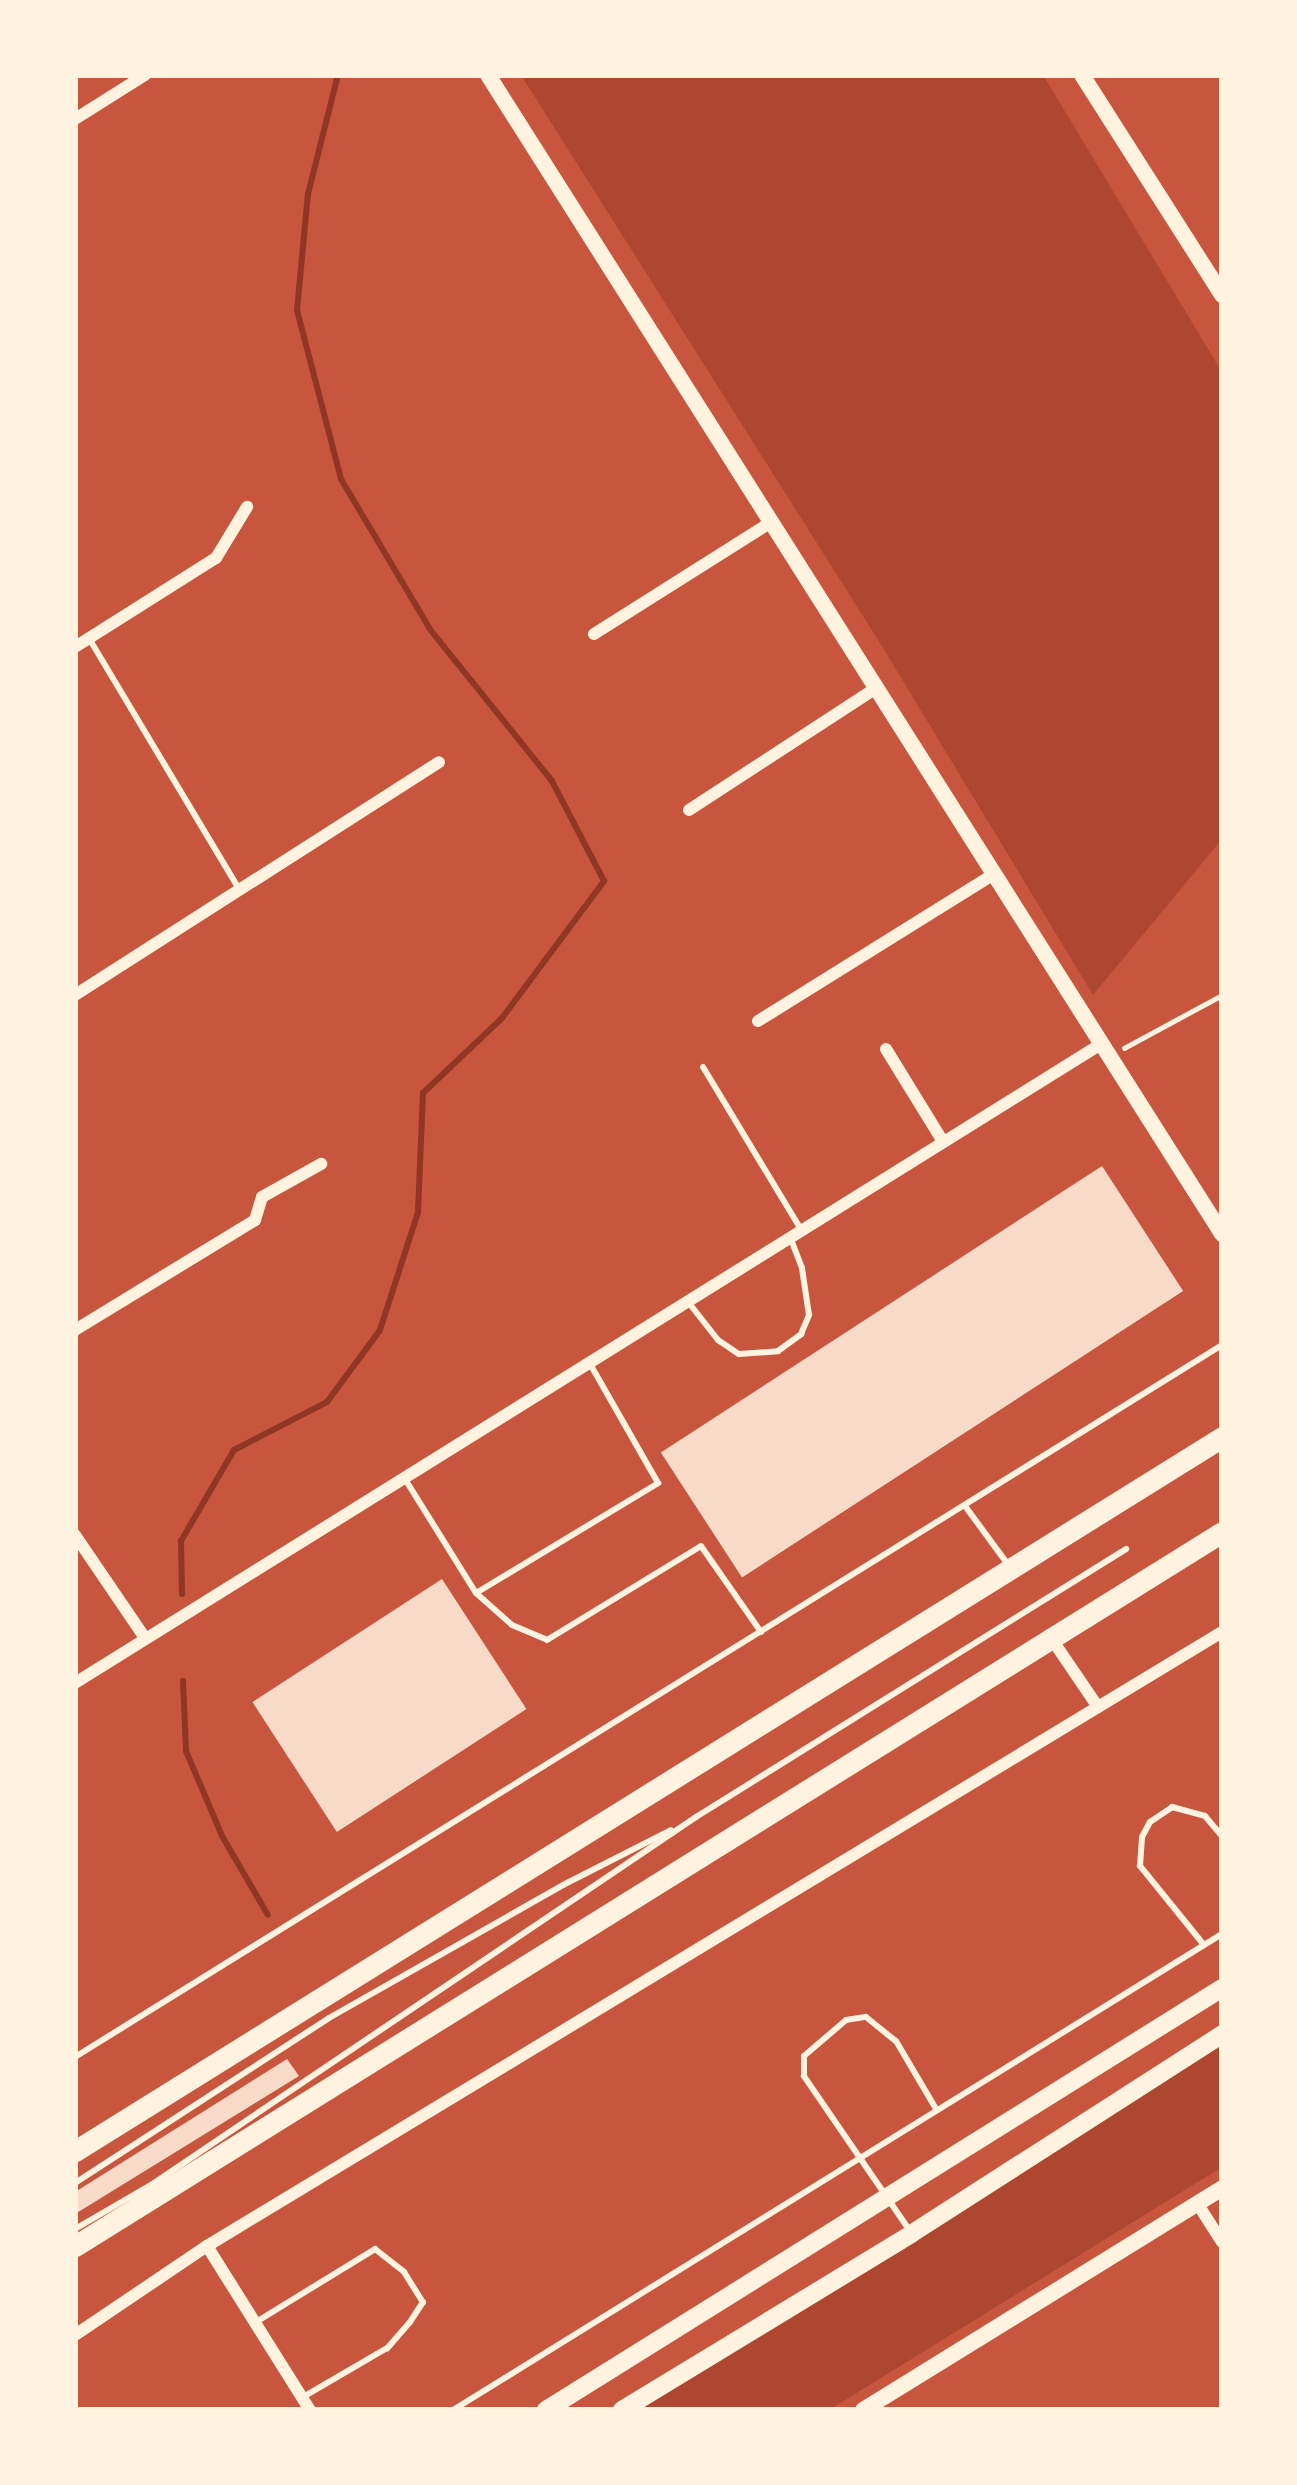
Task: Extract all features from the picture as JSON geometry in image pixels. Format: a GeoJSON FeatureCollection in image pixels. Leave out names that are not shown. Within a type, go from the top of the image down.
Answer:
{"type":"FeatureCollection","features":[{"type":"Feature","properties":{"kind":"main road"},"geometry":{"type":"LineString","coordinates":[[75,2151],[1222,1437]]}},
{"type":"Feature","properties":{"kind":"main road"},"geometry":{"type":"LineString","coordinates":[[75,2246],[1049,1635],[1222,1532]]}},
{"type":"Feature","properties":{"kind":"main road"},"geometry":{"type":"LineString","coordinates":[[546,2410],[1222,1988]]}},
{"type":"Feature","properties":{"kind":"main road"},"geometry":{"type":"LineString","coordinates":[[622,2410],[911,2234],[1222,2034]]}},
{"type":"Feature","properties":{"kind":"street"},"geometry":{"type":"LineString","coordinates":[[75,119],[145,75]]}},
{"type":"Feature","properties":{"kind":"street"},"geometry":{"type":"LineString","coordinates":[[488,75],[873,690],[1222,1234]]}},
{"type":"Feature","properties":{"kind":"street"},"geometry":{"type":"LineString","coordinates":[[1082,75],[1222,295]]}},
{"type":"Feature","properties":{"kind":"street"},"geometry":{"type":"LineString","coordinates":[[75,647],[216,558],[247,507]]}},
{"type":"Feature","properties":{"kind":"street"},"geometry":{"type":"LineString","coordinates":[[594,634],[771,522]]}},
{"type":"Feature","properties":{"kind":"street"},"geometry":{"type":"LineString","coordinates":[[689,810],[873,690]]}},
{"type":"Feature","properties":{"kind":"street"},"geometry":{"type":"LineString","coordinates":[[75,994],[439,762]]}},
{"type":"Feature","properties":{"kind":"street"},"geometry":{"type":"LineString","coordinates":[[758,1022],[991,876]]}},
{"type":"Feature","properties":{"kind":"street"},"geometry":{"type":"LineString","coordinates":[[886,1048],[943,1140]]}},
{"type":"Feature","properties":{"kind":"street"},"geometry":{"type":"LineString","coordinates":[[75,1683],[943,1140],[1105,1050]]}},
{"type":"Feature","properties":{"kind":"street"},"geometry":{"type":"LineString","coordinates":[[75,1330],[255,1220],[262,1197],[321,1164]]}},
{"type":"Feature","properties":{"kind":"street"},"geometry":{"type":"LineString","coordinates":[[75,1535],[145,1638]]}},
{"type":"Feature","properties":{"kind":"street"},"geometry":{"type":"LineString","coordinates":[[75,2335],[207,2246],[1222,1632]]}},
{"type":"Feature","properties":{"kind":"street"},"geometry":{"type":"LineString","coordinates":[[1049,1635],[1098,1707]]}},
{"type":"Feature","properties":{"kind":"street"},"geometry":{"type":"LineString","coordinates":[[863,2410],[1222,2188]]}},
{"type":"Feature","properties":{"kind":"street"},"geometry":{"type":"LineString","coordinates":[[1197,2203],[1222,2242]]}},
{"type":"Feature","properties":{"kind":"street"},"geometry":{"type":"LineString","coordinates":[[207,2246],[306,2404]]}},
{"type":"Feature","properties":{"kind":"lane"},"geometry":{"type":"LineString","coordinates":[[89,638],[239,890]]}},
{"type":"Feature","properties":{"kind":"lane"},"geometry":{"type":"LineString","coordinates":[[687,1300],[718,1340],[739,1354],[778,1351],[801,1334],[809,1315],[795,1232],[703,1067]]}},
{"type":"Feature","properties":{"kind":"lane"},"geometry":{"type":"LineString","coordinates":[[75,2057],[1222,1345]]}},
{"type":"Feature","properties":{"kind":"lane"},"geometry":{"type":"LineString","coordinates":[[476,1593],[658,1483],[589,1361]]}},
{"type":"Feature","properties":{"kind":"lane"},"geometry":{"type":"LineString","coordinates":[[403,1476],[476,1593],[512,1625],[547,1640],[701,1546],[761,1632]]}},
{"type":"Feature","properties":{"kind":"lane"},"geometry":{"type":"LineString","coordinates":[[965,1506],[1011,1568]]}},
{"type":"Feature","properties":{"kind":"lane"},"geometry":{"type":"LineString","coordinates":[[75,2229],[154,2183],[696,1817],[1126,1549]]}},
{"type":"Feature","properties":{"kind":"lane"},"geometry":{"type":"LineString","coordinates":[[1204,1945],[1140,1866],[1142,1837],[1150,1822],[1172,1807],[1205,1816],[1222,1836]]}},
{"type":"Feature","properties":{"kind":"lane"},"geometry":{"type":"LineString","coordinates":[[75,2183],[329,2018],[563,1885],[696,1817]]}},
{"type":"Feature","properties":{"kind":"lane"},"geometry":{"type":"LineString","coordinates":[[453,2410],[1222,1934]]}},
{"type":"Feature","properties":{"kind":"lane"},"geometry":{"type":"LineString","coordinates":[[911,2234],[804,2076],[804,2056],[846,2020],[866,2017],[896,2041],[937,2111]]}},
{"type":"Feature","properties":{"kind":"lane"},"geometry":{"type":"LineString","coordinates":[[256,2322],[376,2249],[404,2272],[423,2302],[387,2348],[306,2404]]}},
{"type":"Feature","properties":{"kind":"path"},"geometry":{"type":"LineString","coordinates":[[1105,1050],[1222,995]]}},
{"type":"Feature","properties":{"kind":"shaded area"},"geometry":{"type":"Polygon","coordinates":[[[521,75],[1043,75],[1222,372],[1222,839],[1093,995],[880,643],[521,75]]]}},
{"type":"Feature","properties":{"kind":"shaded area"},"geometry":{"type":"Polygon","coordinates":[[[1222,2030],[1222,2167],[829,2410],[623,2410],[1222,2030]]]}},
{"type":"Feature","properties":{"kind":"building"},"geometry":{"type":"Polygon","coordinates":[[[1102,1166],[1183,1291],[742,1577],[661,1452],[1102,1166]]]}},
{"type":"Feature","properties":{"kind":"building"},"geometry":{"type":"Polygon","coordinates":[[[442,1579],[526,1709],[337,1832],[252,1702],[442,1579]]]}},
{"type":"Feature","properties":{"kind":"building"},"geometry":{"type":"Polygon","coordinates":[[[287,2059],[299,2076],[75,2214],[75,2192],[287,2059]]]}},
{"type":"Feature","properties":{"kind":"waterway"},"geometry":{"type":"LineString","coordinates":[[182,1594],[181,1541],[234,1450],[327,1402],[380,1330],[418,1212],[423,1093],[502,1018],[604,881],[552,781],[430,629],[341,479],[297,310],[308,194],[338,75]]}},
{"type":"Feature","properties":{"kind":"waterway"},"geometry":{"type":"LineString","coordinates":[[183,1681],[186,1751],[222,1836],[268,1915]]}}]}
